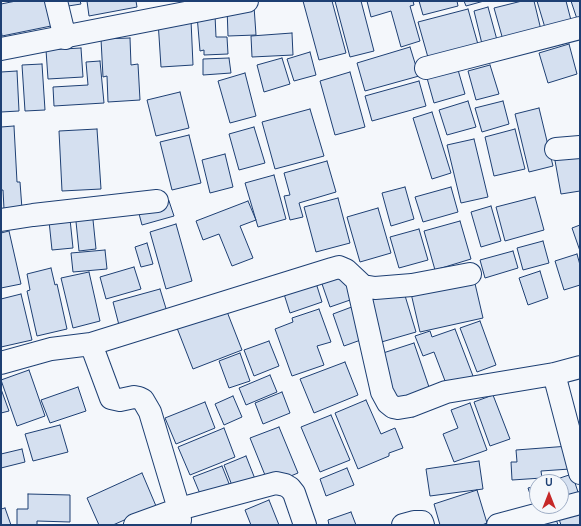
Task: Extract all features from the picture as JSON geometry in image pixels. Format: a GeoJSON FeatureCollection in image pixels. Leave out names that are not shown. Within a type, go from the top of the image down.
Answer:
{"type":"FeatureCollection","features":[{"type":"Feature","properties":{"kind":"street"},"geometry":{"type":"LineString","coordinates":[[56,1],[65,38]]}},
{"type":"Feature","properties":{"kind":"street"},"geometry":{"type":"LineString","coordinates":[[1,49],[65,38],[247,1]]}},
{"type":"Feature","properties":{"kind":"street"},"geometry":{"type":"LineString","coordinates":[[426,68],[580,28]]}},
{"type":"Feature","properties":{"kind":"street"},"geometry":{"type":"LineString","coordinates":[[556,149],[580,147]]}},
{"type":"Feature","properties":{"kind":"street"},"geometry":{"type":"LineString","coordinates":[[1,220],[157,201]]}},
{"type":"Feature","properties":{"kind":"street"},"geometry":{"type":"LineString","coordinates":[[1,363],[51,349],[91,344],[332,269],[339,268],[346,270],[363,286],[375,288],[412,285],[470,274]]}},
{"type":"Feature","properties":{"kind":"street"},"geometry":{"type":"LineString","coordinates":[[356,281],[382,392],[388,403],[393,407],[398,408],[410,406],[446,392],[554,374],[580,367]]}},
{"type":"Feature","properties":{"kind":"street"},"geometry":{"type":"LineString","coordinates":[[91,344],[111,398],[120,400],[136,397],[141,399],[146,404],[150,412],[176,517]]}},
{"type":"Feature","properties":{"kind":"street"},"geometry":{"type":"LineString","coordinates":[[554,374],[580,473]]}},
{"type":"Feature","properties":{"kind":"street"},"geometry":{"type":"LineString","coordinates":[[135,525],[176,517],[276,483],[290,488],[294,494],[305,525]]}},
{"type":"Feature","properties":{"kind":"street"},"geometry":{"type":"LineString","coordinates":[[498,525],[580,504]]}},
{"type":"Feature","properties":{"kind":"street"},"geometry":{"type":"LineString","coordinates":[[404,525],[414,522],[422,522],[424,525]]}},
{"type":"Feature","properties":{"kind":"building"},"geometry":{"type":"Polygon","coordinates":[[[16,1],[46,1],[51,26],[2,36],[1,4],[16,1]]]}},
{"type":"Feature","properties":{"kind":"building"},"geometry":{"type":"Polygon","coordinates":[[[60,1],[80,1],[81,4],[62,7],[60,1]]]}},
{"type":"Feature","properties":{"kind":"building"},"geometry":{"type":"Polygon","coordinates":[[[87,1],[136,1],[137,7],[89,16],[87,1]]]}},
{"type":"Feature","properties":{"kind":"building"},"geometry":{"type":"Polygon","coordinates":[[[303,1],[332,1],[346,53],[319,60],[303,1]]]}},
{"type":"Feature","properties":{"kind":"building"},"geometry":{"type":"Polygon","coordinates":[[[335,1],[361,1],[374,51],[350,57],[335,1]]]}},
{"type":"Feature","properties":{"kind":"building"},"geometry":{"type":"Polygon","coordinates":[[[367,1],[413,1],[414,5],[410,6],[420,41],[401,47],[391,11],[371,17],[367,1]]]}},
{"type":"Feature","properties":{"kind":"building"},"geometry":{"type":"Polygon","coordinates":[[[419,1],[457,1],[458,6],[423,15],[419,1]]]}},
{"type":"Feature","properties":{"kind":"building"},"geometry":{"type":"Polygon","coordinates":[[[464,1],[484,1],[466,6],[464,1]]]}},
{"type":"Feature","properties":{"kind":"building"},"geometry":{"type":"Polygon","coordinates":[[[522,1],[534,1],[541,30],[503,40],[494,8],[522,1]]]}},
{"type":"Feature","properties":{"kind":"building"},"geometry":{"type":"Polygon","coordinates":[[[537,1],[566,1],[572,24],[546,31],[537,1]]]}},
{"type":"Feature","properties":{"kind":"building"},"geometry":{"type":"Polygon","coordinates":[[[571,1],[580,1],[580,25],[579,25],[571,1]]]}},
{"type":"Feature","properties":{"kind":"building"},"geometry":{"type":"Polygon","coordinates":[[[254,6],[256,35],[228,36],[227,7],[254,6]]]}},
{"type":"Feature","properties":{"kind":"building"},"geometry":{"type":"Polygon","coordinates":[[[488,7],[497,40],[482,44],[474,11],[488,7]]]}},
{"type":"Feature","properties":{"kind":"building"},"geometry":{"type":"Polygon","coordinates":[[[468,9],[479,48],[429,61],[418,22],[468,9]]]}},
{"type":"Feature","properties":{"kind":"building"},"geometry":{"type":"Polygon","coordinates":[[[197,15],[215,15],[216,37],[227,37],[228,54],[204,55],[204,50],[200,51],[197,15]]]}},
{"type":"Feature","properties":{"kind":"building"},"geometry":{"type":"Polygon","coordinates":[[[191,20],[193,65],[161,67],[158,21],[191,20]]]}},
{"type":"Feature","properties":{"kind":"building"},"geometry":{"type":"Polygon","coordinates":[[[292,33],[293,55],[252,57],[251,36],[292,33]]]}},
{"type":"Feature","properties":{"kind":"building"},"geometry":{"type":"Polygon","coordinates":[[[130,38],[131,65],[138,64],[140,100],[108,102],[107,76],[103,77],[101,39],[130,38]]]}},
{"type":"Feature","properties":{"kind":"building"},"geometry":{"type":"Polygon","coordinates":[[[569,44],[577,74],[548,83],[539,53],[569,44]]]}},
{"type":"Feature","properties":{"kind":"building"},"geometry":{"type":"Polygon","coordinates":[[[410,47],[419,76],[365,91],[357,63],[410,47]]]}},
{"type":"Feature","properties":{"kind":"building"},"geometry":{"type":"Polygon","coordinates":[[[81,48],[83,77],[48,79],[46,50],[81,48]]]}},
{"type":"Feature","properties":{"kind":"building"},"geometry":{"type":"Polygon","coordinates":[[[310,52],[316,75],[294,81],[287,59],[310,52]]]}},
{"type":"Feature","properties":{"kind":"building"},"geometry":{"type":"Polygon","coordinates":[[[229,58],[231,73],[203,75],[203,59],[229,58]]]}},
{"type":"Feature","properties":{"kind":"building"},"geometry":{"type":"Polygon","coordinates":[[[282,58],[290,84],[264,92],[257,65],[282,58]]]}},
{"type":"Feature","properties":{"kind":"building"},"geometry":{"type":"Polygon","coordinates":[[[100,61],[104,103],[54,106],[53,87],[88,85],[86,62],[100,61]]]}},
{"type":"Feature","properties":{"kind":"building"},"geometry":{"type":"Polygon","coordinates":[[[456,63],[465,94],[434,103],[425,71],[456,63]]]}},
{"type":"Feature","properties":{"kind":"building"},"geometry":{"type":"Polygon","coordinates":[[[42,64],[45,110],[25,111],[22,65],[42,64]]]}},
{"type":"Feature","properties":{"kind":"building"},"geometry":{"type":"Polygon","coordinates":[[[490,65],[499,94],[476,100],[468,71],[490,65]]]}},
{"type":"Feature","properties":{"kind":"building"},"geometry":{"type":"Polygon","coordinates":[[[17,71],[19,111],[1,112],[1,72],[17,71]]]}},
{"type":"Feature","properties":{"kind":"building"},"geometry":{"type":"Polygon","coordinates":[[[350,72],[365,127],[335,135],[320,81],[350,72]]]}},
{"type":"Feature","properties":{"kind":"building"},"geometry":{"type":"Polygon","coordinates":[[[245,73],[256,116],[230,123],[218,81],[245,73]]]}},
{"type":"Feature","properties":{"kind":"building"},"geometry":{"type":"Polygon","coordinates":[[[419,81],[426,106],[372,121],[365,96],[419,81]]]}},
{"type":"Feature","properties":{"kind":"building"},"geometry":{"type":"Polygon","coordinates":[[[180,92],[189,128],[156,136],[147,100],[180,92]]]}},
{"type":"Feature","properties":{"kind":"building"},"geometry":{"type":"Polygon","coordinates":[[[468,101],[476,127],[447,135],[439,110],[468,101]]]}},
{"type":"Feature","properties":{"kind":"building"},"geometry":{"type":"Polygon","coordinates":[[[503,101],[509,124],[482,132],[475,108],[503,101]]]}},
{"type":"Feature","properties":{"kind":"building"},"geometry":{"type":"Polygon","coordinates":[[[539,108],[553,166],[529,172],[515,114],[539,108]]]}},
{"type":"Feature","properties":{"kind":"building"},"geometry":{"type":"Polygon","coordinates":[[[310,109],[324,156],[275,169],[262,122],[310,109]]]}},
{"type":"Feature","properties":{"kind":"building"},"geometry":{"type":"Polygon","coordinates":[[[432,112],[451,173],[432,179],[413,118],[432,112]]]}},
{"type":"Feature","properties":{"kind":"building"},"geometry":{"type":"Polygon","coordinates":[[[14,126],[17,182],[20,182],[22,209],[4,209],[3,190],[1,190],[1,127],[14,126]]]}},
{"type":"Feature","properties":{"kind":"building"},"geometry":{"type":"Polygon","coordinates":[[[254,127],[265,163],[239,170],[229,134],[254,127]]]}},
{"type":"Feature","properties":{"kind":"building"},"geometry":{"type":"Polygon","coordinates":[[[97,129],[101,189],[62,191],[59,131],[97,129]]]}},
{"type":"Feature","properties":{"kind":"building"},"geometry":{"type":"Polygon","coordinates":[[[515,129],[525,169],[494,176],[485,137],[515,129]]]}},
{"type":"Feature","properties":{"kind":"building"},"geometry":{"type":"Polygon","coordinates":[[[189,135],[201,183],[172,190],[160,142],[189,135]]]}},
{"type":"Feature","properties":{"kind":"building"},"geometry":{"type":"Polygon","coordinates":[[[474,139],[488,197],[461,203],[447,145],[474,139]]]}},
{"type":"Feature","properties":{"kind":"building"},"geometry":{"type":"Polygon","coordinates":[[[580,151],[580,191],[561,194],[554,155],[580,151]]]}},
{"type":"Feature","properties":{"kind":"building"},"geometry":{"type":"Polygon","coordinates":[[[225,154],[233,187],[210,193],[202,160],[225,154]]]}},
{"type":"Feature","properties":{"kind":"building"},"geometry":{"type":"Polygon","coordinates":[[[327,161],[336,192],[299,203],[303,217],[290,220],[284,196],[290,195],[284,173],[327,161]]]}},
{"type":"Feature","properties":{"kind":"building"},"geometry":{"type":"Polygon","coordinates":[[[274,175],[286,219],[258,227],[245,183],[274,175]]]}},
{"type":"Feature","properties":{"kind":"building"},"geometry":{"type":"Polygon","coordinates":[[[405,187],[414,219],[391,226],[382,193],[405,187]]]}},
{"type":"Feature","properties":{"kind":"building"},"geometry":{"type":"Polygon","coordinates":[[[451,187],[458,212],[423,222],[415,197],[451,187]]]}},
{"type":"Feature","properties":{"kind":"building"},"geometry":{"type":"Polygon","coordinates":[[[535,197],[544,230],[505,241],[496,207],[535,197]]]}},
{"type":"Feature","properties":{"kind":"building"},"geometry":{"type":"Polygon","coordinates":[[[338,198],[350,243],[316,252],[304,207],[338,198]]]}},
{"type":"Feature","properties":{"kind":"building"},"geometry":{"type":"Polygon","coordinates":[[[169,201],[174,216],[142,225],[138,210],[169,201]]]}},
{"type":"Feature","properties":{"kind":"building"},"geometry":{"type":"Polygon","coordinates":[[[248,201],[256,220],[240,226],[253,258],[232,266],[219,234],[203,240],[196,221],[248,201]]]}},
{"type":"Feature","properties":{"kind":"building"},"geometry":{"type":"Polygon","coordinates":[[[491,206],[501,241],[481,247],[471,212],[491,206]]]}},
{"type":"Feature","properties":{"kind":"building"},"geometry":{"type":"Polygon","coordinates":[[[378,208],[391,253],[360,262],[347,217],[378,208]]]}},
{"type":"Feature","properties":{"kind":"building"},"geometry":{"type":"Polygon","coordinates":[[[92,210],[96,249],[79,251],[75,212],[92,210]]]}},
{"type":"Feature","properties":{"kind":"building"},"geometry":{"type":"Polygon","coordinates":[[[70,219],[73,248],[52,250],[49,221],[70,219]]]}},
{"type":"Feature","properties":{"kind":"building"},"geometry":{"type":"Polygon","coordinates":[[[460,221],[471,259],[435,270],[424,231],[460,221]]]}},
{"type":"Feature","properties":{"kind":"building"},"geometry":{"type":"Polygon","coordinates":[[[176,224],[192,281],[166,289],[150,232],[176,224]]]}},
{"type":"Feature","properties":{"kind":"building"},"geometry":{"type":"Polygon","coordinates":[[[580,225],[580,251],[572,228],[580,225]]]}},
{"type":"Feature","properties":{"kind":"building"},"geometry":{"type":"Polygon","coordinates":[[[419,229],[428,260],[399,268],[390,237],[419,229]]]}},
{"type":"Feature","properties":{"kind":"building"},"geometry":{"type":"Polygon","coordinates":[[[9,231],[21,284],[1,288],[1,233],[9,231]]]}},
{"type":"Feature","properties":{"kind":"building"},"geometry":{"type":"Polygon","coordinates":[[[543,241],[549,263],[523,270],[517,248],[543,241]]]}},
{"type":"Feature","properties":{"kind":"building"},"geometry":{"type":"Polygon","coordinates":[[[147,243],[153,264],[141,267],[135,247],[147,243]]]}},
{"type":"Feature","properties":{"kind":"building"},"geometry":{"type":"Polygon","coordinates":[[[105,250],[107,269],[73,272],[71,253],[105,250]]]}},
{"type":"Feature","properties":{"kind":"building"},"geometry":{"type":"Polygon","coordinates":[[[513,251],[518,268],[485,278],[480,260],[513,251]]]}},
{"type":"Feature","properties":{"kind":"building"},"geometry":{"type":"Polygon","coordinates":[[[577,254],[580,265],[580,285],[564,290],[555,261],[577,254]]]}},
{"type":"Feature","properties":{"kind":"building"},"geometry":{"type":"Polygon","coordinates":[[[134,267],[141,289],[106,299],[100,277],[134,267]]]}},
{"type":"Feature","properties":{"kind":"building"},"geometry":{"type":"Polygon","coordinates":[[[51,268],[55,285],[57,284],[67,329],[37,336],[27,291],[30,290],[27,274],[51,268]]]}},
{"type":"Feature","properties":{"kind":"building"},"geometry":{"type":"Polygon","coordinates":[[[540,271],[548,298],[528,305],[519,278],[540,271]]]}},
{"type":"Feature","properties":{"kind":"building"},"geometry":{"type":"Polygon","coordinates":[[[89,272],[100,321],[73,328],[61,278],[89,272]]]}},
{"type":"Feature","properties":{"kind":"building"},"geometry":{"type":"Polygon","coordinates":[[[343,273],[353,299],[330,307],[321,281],[343,273]]]}},
{"type":"Feature","properties":{"kind":"building"},"geometry":{"type":"Polygon","coordinates":[[[473,275],[483,318],[420,332],[410,289],[473,275]]]}},
{"type":"Feature","properties":{"kind":"building"},"geometry":{"type":"Polygon","coordinates":[[[316,283],[322,302],[290,313],[284,294],[316,283]]]}},
{"type":"Feature","properties":{"kind":"building"},"geometry":{"type":"Polygon","coordinates":[[[160,289],[168,315],[120,329],[113,302],[160,289]]]}},
{"type":"Feature","properties":{"kind":"building"},"geometry":{"type":"Polygon","coordinates":[[[403,289],[416,332],[378,343],[365,300],[403,289]]]}},
{"type":"Feature","properties":{"kind":"building"},"geometry":{"type":"Polygon","coordinates":[[[21,294],[32,340],[1,347],[1,299],[21,294]]]}},
{"type":"Feature","properties":{"kind":"building"},"geometry":{"type":"Polygon","coordinates":[[[357,305],[369,337],[344,346],[333,314],[357,305]]]}},
{"type":"Feature","properties":{"kind":"building"},"geometry":{"type":"Polygon","coordinates":[[[226,309],[242,350],[193,369],[177,328],[226,309]]]}},
{"type":"Feature","properties":{"kind":"building"},"geometry":{"type":"Polygon","coordinates":[[[319,309],[331,342],[317,346],[324,365],[292,376],[275,329],[293,322],[292,318],[319,309]]]}},
{"type":"Feature","properties":{"kind":"building"},"geometry":{"type":"Polygon","coordinates":[[[480,321],[496,365],[477,372],[460,328],[480,321]]]}},
{"type":"Feature","properties":{"kind":"building"},"geometry":{"type":"Polygon","coordinates":[[[455,329],[473,376],[447,386],[434,352],[423,356],[415,336],[430,331],[432,337],[455,329]]]}},
{"type":"Feature","properties":{"kind":"building"},"geometry":{"type":"Polygon","coordinates":[[[269,341],[279,366],[254,376],[244,350],[269,341]]]}},
{"type":"Feature","properties":{"kind":"building"},"geometry":{"type":"Polygon","coordinates":[[[414,343],[430,390],[397,401],[380,354],[414,343]]]}},
{"type":"Feature","properties":{"kind":"building"},"geometry":{"type":"Polygon","coordinates":[[[240,353],[250,381],[229,388],[219,361],[240,353]]]}},
{"type":"Feature","properties":{"kind":"building"},"geometry":{"type":"Polygon","coordinates":[[[345,362],[358,395],[314,413],[300,379],[345,362]]]}},
{"type":"Feature","properties":{"kind":"building"},"geometry":{"type":"Polygon","coordinates":[[[29,370],[45,416],[17,426],[1,380],[29,370]]]}},
{"type":"Feature","properties":{"kind":"building"},"geometry":{"type":"Polygon","coordinates":[[[270,375],[277,392],[246,405],[239,388],[270,375]]]}},
{"type":"Feature","properties":{"kind":"building"},"geometry":{"type":"Polygon","coordinates":[[[78,387],[86,411],[50,423],[41,400],[78,387]]]}},
{"type":"Feature","properties":{"kind":"building"},"geometry":{"type":"Polygon","coordinates":[[[1,389],[9,411],[1,413],[1,389]]]}},
{"type":"Feature","properties":{"kind":"building"},"geometry":{"type":"Polygon","coordinates":[[[282,392],[290,413],[263,424],[255,403],[282,392]]]}},
{"type":"Feature","properties":{"kind":"building"},"geometry":{"type":"Polygon","coordinates":[[[493,395],[510,439],[490,446],[474,402],[493,395]]]}},
{"type":"Feature","properties":{"kind":"building"},"geometry":{"type":"Polygon","coordinates":[[[233,396],[242,417],[224,425],[215,404],[233,396]]]}},
{"type":"Feature","properties":{"kind":"building"},"geometry":{"type":"Polygon","coordinates":[[[366,400],[381,434],[395,428],[403,448],[389,453],[389,456],[358,469],[335,413],[366,400]]]}},
{"type":"Feature","properties":{"kind":"building"},"geometry":{"type":"Polygon","coordinates":[[[205,402],[215,428],[176,444],[165,418],[205,402]]]}},
{"type":"Feature","properties":{"kind":"building"},"geometry":{"type":"Polygon","coordinates":[[[470,403],[487,450],[454,462],[443,434],[458,428],[451,410],[470,403]]]}},
{"type":"Feature","properties":{"kind":"building"},"geometry":{"type":"Polygon","coordinates":[[[331,415],[350,460],[320,472],[301,427],[331,415]]]}},
{"type":"Feature","properties":{"kind":"building"},"geometry":{"type":"Polygon","coordinates":[[[60,425],[68,452],[33,461],[25,434],[60,425]]]}},
{"type":"Feature","properties":{"kind":"building"},"geometry":{"type":"Polygon","coordinates":[[[279,427],[298,473],[269,485],[250,438],[279,427]]]}},
{"type":"Feature","properties":{"kind":"building"},"geometry":{"type":"Polygon","coordinates":[[[224,428],[235,457],[190,475],[178,447],[224,428]]]}},
{"type":"Feature","properties":{"kind":"building"},"geometry":{"type":"Polygon","coordinates":[[[569,446],[570,469],[541,471],[541,474],[529,474],[529,479],[512,480],[511,462],[517,462],[516,450],[569,446]]]}},
{"type":"Feature","properties":{"kind":"building"},"geometry":{"type":"Polygon","coordinates":[[[22,449],[25,462],[1,468],[1,454],[22,449]]]}},
{"type":"Feature","properties":{"kind":"building"},"geometry":{"type":"Polygon","coordinates":[[[246,456],[257,484],[235,493],[224,465],[246,456]]]}},
{"type":"Feature","properties":{"kind":"building"},"geometry":{"type":"Polygon","coordinates":[[[479,461],[483,489],[430,496],[426,469],[479,461]]]}},
{"type":"Feature","properties":{"kind":"building"},"geometry":{"type":"Polygon","coordinates":[[[222,466],[232,491],[203,501],[193,477],[222,466]]]}},
{"type":"Feature","properties":{"kind":"building"},"geometry":{"type":"Polygon","coordinates":[[[347,468],[354,485],[326,496],[320,479],[347,468]]]}},
{"type":"Feature","properties":{"kind":"building"},"geometry":{"type":"Polygon","coordinates":[[[142,473],[156,506],[113,525],[99,525],[87,498],[142,473]]]}},
{"type":"Feature","properties":{"kind":"building"},"geometry":{"type":"Polygon","coordinates":[[[572,474],[580,498],[569,501],[569,475],[572,474]]]}},
{"type":"Feature","properties":{"kind":"building"},"geometry":{"type":"Polygon","coordinates":[[[477,490],[487,523],[482,525],[440,525],[434,504],[477,490]]]}},
{"type":"Feature","properties":{"kind":"building"},"geometry":{"type":"Polygon","coordinates":[[[28,494],[70,495],[70,522],[37,521],[37,525],[17,525],[17,509],[28,509],[28,494]]]}},
{"type":"Feature","properties":{"kind":"building"},"geometry":{"type":"Polygon","coordinates":[[[269,500],[279,525],[251,525],[245,510],[269,500]]]}},
{"type":"Feature","properties":{"kind":"building"},"geometry":{"type":"Polygon","coordinates":[[[580,505],[580,525],[561,525],[557,514],[569,514],[569,509],[580,505]]]}},
{"type":"Feature","properties":{"kind":"building"},"geometry":{"type":"Polygon","coordinates":[[[5,508],[11,525],[1,525],[1,509],[5,508]]]}},
{"type":"Feature","properties":{"kind":"building"},"geometry":{"type":"Polygon","coordinates":[[[351,512],[356,525],[329,525],[328,520],[351,512]]]}},
{"type":"Feature","properties":{"kind":"building"},"geometry":{"type":"Polygon","coordinates":[[[555,516],[558,525],[539,525],[555,516]]]}}]}
